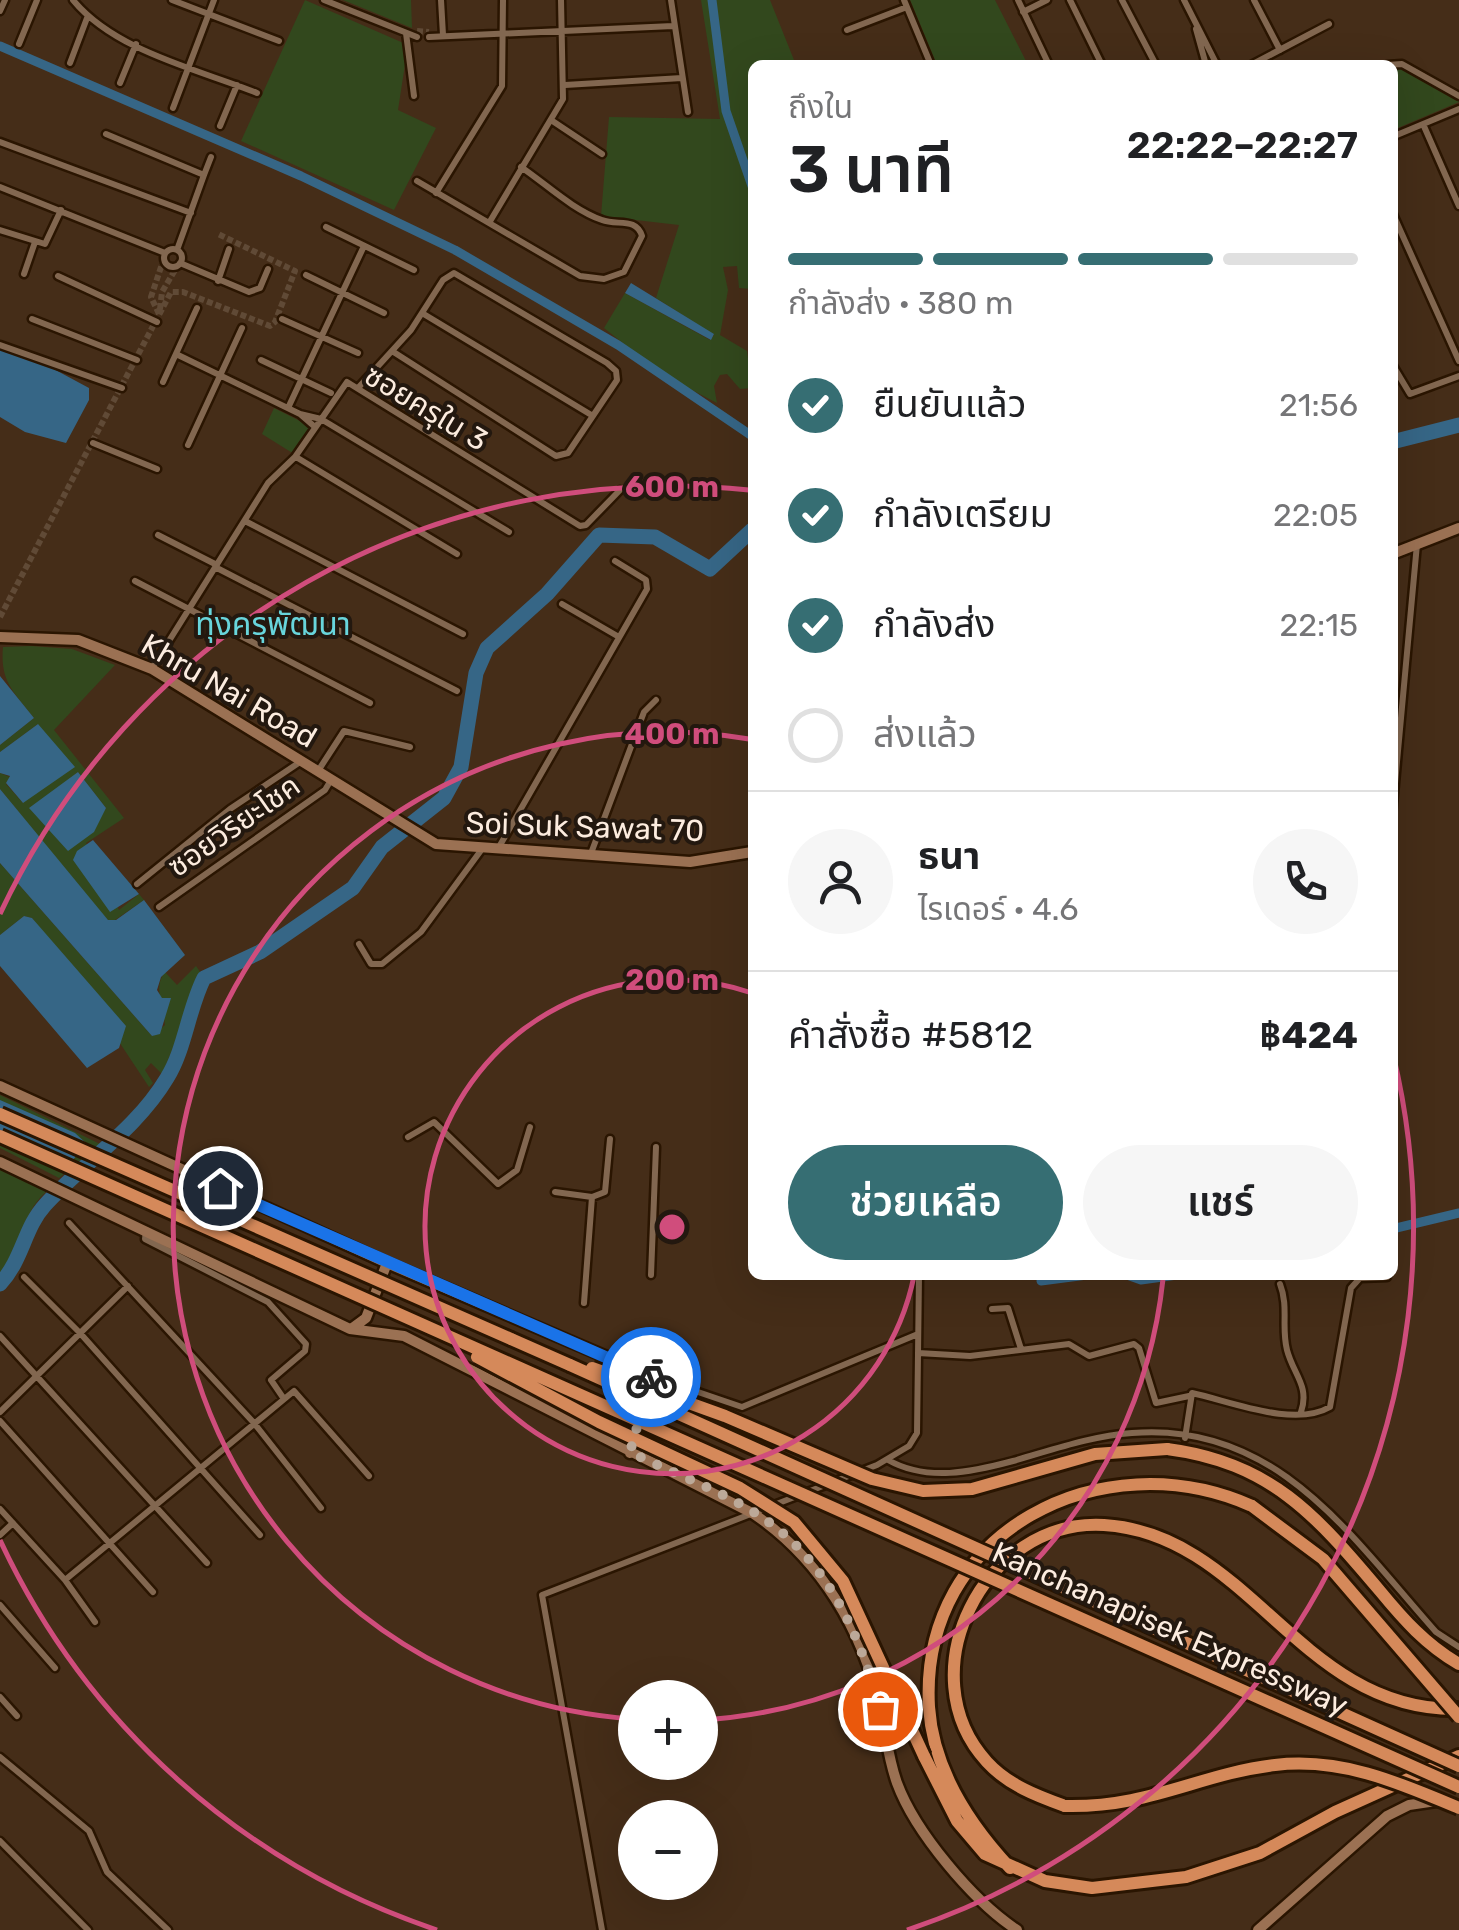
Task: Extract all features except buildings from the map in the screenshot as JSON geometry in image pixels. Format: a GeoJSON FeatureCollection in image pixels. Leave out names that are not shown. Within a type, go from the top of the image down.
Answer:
{"type":"FeatureCollection","features":[{"type":"Feature","properties":{"kind":"highway"},"geometry":{"type":"LineString","coordinates":[[0,1114],[570,1364],[622,1376],[872,1479],[923,1491],[972,1489],[1094,1454],[1167,1449],[1234,1464],[1300,1502],[1403,1618],[1436,1651],[1459,1664]]}},
{"type":"Feature","properties":{"kind":"highway"},"geometry":{"type":"LineString","coordinates":[[0,1136],[407,1317],[583,1414],[740,1488],[794,1522],[821,1550],[850,1594],[957,1822],[985,1854],[1010,1868],[1080,1888],[1186,1877],[1260,1853],[1335,1812],[1459,1756]]}},
{"type":"Feature","properties":{"kind":"highway","name":"Kanchanapisek Expressway"},"geometry":{"type":"LineString","coordinates":[[407,1317],[1459,1787]]}},
{"type":"Feature","properties":{"kind":"highway","name":"Kanchanapisek Expressway"},"geometry":{"type":"LineString","coordinates":[[570,1364],[1459,1766]]}},
{"type":"Feature","properties":{"kind":"highway"},"geometry":{"type":"LineString","coordinates":[[1010,1868],[980,1833],[948,1778],[929,1706],[942,1625],[975,1562],[1015,1526],[1045,1508],[1113,1483],[1170,1481],[1252,1506],[1323,1559],[1459,1717]]}},
{"type":"Feature","properties":{"kind":"highway"},"geometry":{"type":"LineString","coordinates":[[1459,1709],[1408,1706],[1352,1683],[1222,1574],[1178,1547],[1107,1526],[1059,1529],[1017,1548],[977,1594],[964,1623],[954,1684],[972,1741],[987,1762],[1035,1796],[1066,1806],[1126,1804],[1257,1769],[1310,1764],[1377,1776],[1459,1807]]}},
{"type":"Feature","properties":{"kind":"main road"},"geometry":{"type":"LineString","coordinates":[[1398,551],[1459,528]]}},
{"type":"Feature","properties":{"kind":"main road","name":"Khru Nai Road"},"geometry":{"type":"LineString","coordinates":[[0,637],[78,640],[152,669],[418,833]]}},
{"type":"Feature","properties":{"kind":"main road","name":"Soi Suk Sawat 70"},"geometry":{"type":"LineString","coordinates":[[418,833],[436,844],[482,849],[690,862],[748,853]]}},
{"type":"Feature","properties":{"kind":"main road"},"geometry":{"type":"LineString","coordinates":[[0,1086],[387,1263],[651,1376],[630,1452]]}},
{"type":"Feature","properties":{"kind":"main road"},"geometry":{"type":"LineString","coordinates":[[0,1162],[147,1229],[271,1297],[350,1329],[404,1336],[754,1514],[786,1535],[819,1573],[846,1616],[868,1665],[886,1747],[907,1806],[956,1873],[1006,1926],[1016,1930]]}},
{"type":"Feature","properties":{"kind":"main road"},"geometry":{"type":"LineString","coordinates":[[350,1329],[366,1318],[387,1263]]}},
{"type":"Feature","properties":{"kind":"main road"},"geometry":{"type":"LineString","coordinates":[[1258,1930],[1387,1816],[1422,1801],[1459,1807]]}},
{"type":"Feature","properties":{"kind":"street"},"geometry":{"type":"LineString","coordinates":[[20,44],[37,0]]}},
{"type":"Feature","properties":{"kind":"street"},"geometry":{"type":"LineString","coordinates":[[72,0],[87,18],[136,44],[258,93]]}},
{"type":"Feature","properties":{"kind":"street"},"geometry":{"type":"LineString","coordinates":[[172,0],[280,41]]}},
{"type":"Feature","properties":{"kind":"street"},"geometry":{"type":"LineString","coordinates":[[173,108],[214,0]]}},
{"type":"Feature","properties":{"kind":"street"},"geometry":{"type":"LineString","coordinates":[[324,0],[417,34]]}},
{"type":"Feature","properties":{"kind":"street"},"geometry":{"type":"LineString","coordinates":[[441,0],[434,35],[674,26]]}},
{"type":"Feature","properties":{"kind":"street"},"geometry":{"type":"LineString","coordinates":[[436,192],[502,86],[503,0]]}},
{"type":"Feature","properties":{"kind":"street"},"geometry":{"type":"LineString","coordinates":[[489,223],[564,100],[561,0]]}},
{"type":"Feature","properties":{"kind":"street"},"geometry":{"type":"LineString","coordinates":[[671,0],[688,112]]}},
{"type":"Feature","properties":{"kind":"street"},"geometry":{"type":"LineString","coordinates":[[1018,0],[1047,60]]}},
{"type":"Feature","properties":{"kind":"street"},"geometry":{"type":"LineString","coordinates":[[1023,12],[1046,0]]}},
{"type":"Feature","properties":{"kind":"street"},"geometry":{"type":"LineString","coordinates":[[1070,0],[1100,60]]}},
{"type":"Feature","properties":{"kind":"street"},"geometry":{"type":"LineString","coordinates":[[1122,0],[1153,60]]}},
{"type":"Feature","properties":{"kind":"street"},"geometry":{"type":"LineString","coordinates":[[1184,0],[1214,60]]}},
{"type":"Feature","properties":{"kind":"street"},"geometry":{"type":"LineString","coordinates":[[1254,0],[1280,50]]}},
{"type":"Feature","properties":{"kind":"street"},"geometry":{"type":"LineString","coordinates":[[847,30],[905,3],[928,60]]}},
{"type":"Feature","properties":{"kind":"street"},"geometry":{"type":"LineString","coordinates":[[1191,14],[1205,60]]}},
{"type":"Feature","properties":{"kind":"street"},"geometry":{"type":"LineString","coordinates":[[70,63],[87,18]]}},
{"type":"Feature","properties":{"kind":"street"},"geometry":{"type":"LineString","coordinates":[[1261,60],[1329,24]]}},
{"type":"Feature","properties":{"kind":"street"},"geometry":{"type":"LineString","coordinates":[[404,30],[410,42],[414,96]]}},
{"type":"Feature","properties":{"kind":"street"},"geometry":{"type":"LineString","coordinates":[[120,84],[136,44]]}},
{"type":"Feature","properties":{"kind":"street"},"geometry":{"type":"LineString","coordinates":[[1398,64],[1459,96]]}},
{"type":"Feature","properties":{"kind":"street"},"geometry":{"type":"LineString","coordinates":[[565,85],[682,78]]}},
{"type":"Feature","properties":{"kind":"street"},"geometry":{"type":"LineString","coordinates":[[220,126],[236,84]]}},
{"type":"Feature","properties":{"kind":"street"},"geometry":{"type":"LineString","coordinates":[[1398,134],[1459,109]]}},
{"type":"Feature","properties":{"kind":"street"},"geometry":{"type":"LineString","coordinates":[[551,120],[602,154]]}},
{"type":"Feature","properties":{"kind":"street"},"geometry":{"type":"LineString","coordinates":[[1423,124],[1459,206]]}},
{"type":"Feature","properties":{"kind":"street"},"geometry":{"type":"LineString","coordinates":[[106,134],[204,175]]}},
{"type":"Feature","properties":{"kind":"street"},"geometry":{"type":"LineString","coordinates":[[0,142],[191,214]]}},
{"type":"Feature","properties":{"kind":"street"},"geometry":{"type":"LineString","coordinates":[[180,262],[178,250],[211,158]]}},
{"type":"Feature","properties":{"kind":"street"},"geometry":{"type":"LineString","coordinates":[[417,182],[588,279],[624,272],[642,236],[641,229],[600,220],[522,166]]}},
{"type":"Feature","properties":{"kind":"street"},"geometry":{"type":"LineString","coordinates":[[0,187],[165,253],[178,250]]}},
{"type":"Feature","properties":{"kind":"street"},"geometry":{"type":"LineString","coordinates":[[0,230],[35,242],[49,242],[61,210]]}},
{"type":"Feature","properties":{"kind":"street"},"geometry":{"type":"LineString","coordinates":[[1398,225],[1459,361]]}},
{"type":"Feature","properties":{"kind":"street"},"geometry":{"type":"LineString","coordinates":[[326,228],[414,270]]}},
{"type":"Feature","properties":{"kind":"street"},"geometry":{"type":"LineString","coordinates":[[24,274],[35,242]]}},
{"type":"Feature","properties":{"kind":"street"},"geometry":{"type":"LineString","coordinates":[[288,408],[364,246]]}},
{"type":"Feature","properties":{"kind":"street"},"geometry":{"type":"LineString","coordinates":[[218,281],[229,249]]}},
{"type":"Feature","properties":{"kind":"street"},"geometry":{"type":"LineString","coordinates":[[165,253],[168,266],[180,262],[218,281],[255,291],[268,269]]}},
{"type":"Feature","properties":{"kind":"street"},"geometry":{"type":"LineString","coordinates":[[358,388],[392,351],[442,280],[454,274],[606,364],[616,371],[616,380],[568,452],[556,456],[392,351]]}},
{"type":"Feature","properties":{"kind":"street"},"geometry":{"type":"LineString","coordinates":[[306,275],[384,313]]}},
{"type":"Feature","properties":{"kind":"street"},"geometry":{"type":"LineString","coordinates":[[58,276],[157,322]]}},
{"type":"Feature","properties":{"kind":"street"},"geometry":{"type":"LineString","coordinates":[[162,382],[197,308]]}},
{"type":"Feature","properties":{"kind":"street"},"geometry":{"type":"LineString","coordinates":[[422,312],[593,416]]}},
{"type":"Feature","properties":{"kind":"street"},"geometry":{"type":"LineString","coordinates":[[282,318],[358,354]]}},
{"type":"Feature","properties":{"kind":"street"},"geometry":{"type":"LineString","coordinates":[[32,319],[137,360]]}},
{"type":"Feature","properties":{"kind":"street"},"geometry":{"type":"LineString","coordinates":[[188,445],[242,328]]}},
{"type":"Feature","properties":{"kind":"street"},"geometry":{"type":"LineString","coordinates":[[0,345],[122,388]]}},
{"type":"Feature","properties":{"kind":"street"},"geometry":{"type":"LineString","coordinates":[[176,354],[318,423],[509,532]]}},
{"type":"Feature","properties":{"kind":"street"},"geometry":{"type":"LineString","coordinates":[[260,360],[331,393]]}},
{"type":"Feature","properties":{"kind":"street"},"geometry":{"type":"LineString","coordinates":[[1398,374],[1410,394],[1459,376]]}},
{"type":"Feature","properties":{"kind":"street","name":"ซอยครุใน 3"},"geometry":{"type":"LineString","coordinates":[[152,669],[276,472],[295,456],[347,382],[580,526],[586,525],[620,490]]}},
{"type":"Feature","properties":{"kind":"street"},"geometry":{"type":"LineString","coordinates":[[92,442],[157,469]]}},
{"type":"Feature","properties":{"kind":"street"},"geometry":{"type":"LineString","coordinates":[[295,456],[458,554]]}},
{"type":"Feature","properties":{"kind":"street"},"geometry":{"type":"LineString","coordinates":[[245,521],[462,634]]}},
{"type":"Feature","properties":{"kind":"street"},"geometry":{"type":"LineString","coordinates":[[158,536],[457,690]]}},
{"type":"Feature","properties":{"kind":"street"},"geometry":{"type":"LineString","coordinates":[[1398,750],[1417,542]]}},
{"type":"Feature","properties":{"kind":"street"},"geometry":{"type":"LineString","coordinates":[[498,850],[648,584],[614,561]]}},
{"type":"Feature","properties":{"kind":"street"},"geometry":{"type":"LineString","coordinates":[[135,581],[370,703]]}},
{"type":"Feature","properties":{"kind":"street"},"geometry":{"type":"LineString","coordinates":[[562,604],[618,637]]}},
{"type":"Feature","properties":{"kind":"street"},"geometry":{"type":"LineString","coordinates":[[590,856],[644,712],[656,700]]}},
{"type":"Feature","properties":{"kind":"street"},"geometry":{"type":"LineString","coordinates":[[318,771],[344,731],[410,746]]}},
{"type":"Feature","properties":{"kind":"street"},"geometry":{"type":"LineString","coordinates":[[137,884],[230,809],[301,760]]}},
{"type":"Feature","properties":{"kind":"street","name":"ซอยวิริยะโชค"},"geometry":{"type":"LineString","coordinates":[[159,907],[324,790],[332,780]]}},
{"type":"Feature","properties":{"kind":"street"},"geometry":{"type":"LineString","coordinates":[[358,944],[371,964],[382,964],[421,932],[482,849]]}},
{"type":"Feature","properties":{"kind":"street"},"geometry":{"type":"LineString","coordinates":[[408,1137],[434,1122],[498,1184],[517,1170],[530,1127]]}},
{"type":"Feature","properties":{"kind":"street"},"geometry":{"type":"LineString","coordinates":[[555,1192],[592,1197],[607,1188],[610,1139]]}},
{"type":"Feature","properties":{"kind":"street"},"geometry":{"type":"LineString","coordinates":[[651,1274],[656,1147]]}},
{"type":"Feature","properties":{"kind":"street"},"geometry":{"type":"LineString","coordinates":[[584,1303],[592,1197]]}},
{"type":"Feature","properties":{"kind":"street"},"geometry":{"type":"LineString","coordinates":[[69,1223],[254,1423],[321,1508]]}},
{"type":"Feature","properties":{"kind":"street"},"geometry":{"type":"LineString","coordinates":[[24,1277],[80,1332],[260,1535]]}},
{"type":"Feature","properties":{"kind":"street"},"geometry":{"type":"LineString","coordinates":[[602,1930],[542,1595],[888,1460],[910,1446],[917,1433],[919,1280]]}},
{"type":"Feature","properties":{"kind":"street"},"geometry":{"type":"LineString","coordinates":[[918,1353],[970,1356],[1069,1344],[1089,1356],[1134,1344],[1156,1404],[1192,1392],[1284,1413],[1322,1412],[1334,1400],[1354,1281],[1362,1280]]}},
{"type":"Feature","properties":{"kind":"street"},"geometry":{"type":"LineString","coordinates":[[1280,1284],[1288,1303],[1286,1346],[1306,1393],[1300,1412]]}},
{"type":"Feature","properties":{"kind":"street"},"geometry":{"type":"LineString","coordinates":[[0,1412],[128,1286]]}},
{"type":"Feature","properties":{"kind":"street"},"geometry":{"type":"LineString","coordinates":[[271,1297],[307,1348],[271,1380],[284,1399]]}},
{"type":"Feature","properties":{"kind":"street"},"geometry":{"type":"LineString","coordinates":[[992,1309],[1008,1308],[1020,1349]]}},
{"type":"Feature","properties":{"kind":"street"},"geometry":{"type":"LineString","coordinates":[[651,1376],[742,1407],[918,1334]]}},
{"type":"Feature","properties":{"kind":"street"},"geometry":{"type":"LineString","coordinates":[[0,1336],[156,1502],[206,1563]]}},
{"type":"Feature","properties":{"kind":"street"},"geometry":{"type":"LineString","coordinates":[[65,1580],[294,1391],[300,1393],[369,1476]]}},
{"type":"Feature","properties":{"kind":"street"},"geometry":{"type":"LineString","coordinates":[[1185,1438],[1189,1396]]}},
{"type":"Feature","properties":{"kind":"street"},"geometry":{"type":"LineString","coordinates":[[0,1421],[152,1592]]}},
{"type":"Feature","properties":{"kind":"street"},"geometry":{"type":"LineString","coordinates":[[888,1460],[918,1473],[962,1472],[1135,1432],[1185,1438],[1253,1456],[1305,1488],[1349,1530],[1436,1632],[1459,1647]]}},
{"type":"Feature","properties":{"kind":"street"},"geometry":{"type":"LineString","coordinates":[[0,1509],[65,1580],[95,1622]]}},
{"type":"Feature","properties":{"kind":"street"},"geometry":{"type":"LineString","coordinates":[[0,1535],[13,1523]]}},
{"type":"Feature","properties":{"kind":"street"},"geometry":{"type":"LineString","coordinates":[[0,1605],[55,1668]]}},
{"type":"Feature","properties":{"kind":"street"},"geometry":{"type":"LineString","coordinates":[[0,1697],[17,1716]]}},
{"type":"Feature","properties":{"kind":"street"},"geometry":{"type":"LineString","coordinates":[[0,1757],[90,1831],[107,1872],[168,1930]]}},
{"type":"Feature","properties":{"kind":"street"},"geometry":{"type":"LineString","coordinates":[[0,1841],[88,1930]]}},
{"type":"Feature","properties":{"kind":"green space"},"geometry":{"type":"Polygon","coordinates":[[[305,0],[408,45],[398,110],[436,128],[394,210],[241,141],[305,0]]]}},
{"type":"Feature","properties":{"kind":"green space"},"geometry":{"type":"Polygon","coordinates":[[[343,0],[411,0],[412,28],[343,0]]]}},
{"type":"Feature","properties":{"kind":"green space"},"geometry":{"type":"Polygon","coordinates":[[[701,0],[770,0],[794,60],[748,60],[748,289],[739,288],[737,266],[723,267],[728,290],[720,335],[747,351],[748,388],[740,389],[727,374],[720,375],[714,386],[717,403],[663,375],[604,328],[625,293],[710,340],[714,335],[656,298],[679,225],[601,216],[609,117],[720,119],[701,0]]]}},
{"type":"Feature","properties":{"kind":"green space"},"geometry":{"type":"Polygon","coordinates":[[[910,0],[995,0],[1025,60],[935,60],[910,0]]]}},
{"type":"Feature","properties":{"kind":"green space"},"geometry":{"type":"Polygon","coordinates":[[[1398,67],[1459,99],[1459,102],[1398,128],[1398,67]]]}},
{"type":"Feature","properties":{"kind":"green space"},"geometry":{"type":"Polygon","coordinates":[[[274,408],[308,425],[309,433],[294,454],[262,434],[274,408]]]}},
{"type":"Feature","properties":{"kind":"green space"},"geometry":{"type":"Polygon","coordinates":[[[3,647],[72,649],[115,665],[54,730],[124,818],[86,843],[119,910],[139,894],[144,900],[115,920],[108,920],[97,909],[0,789],[0,773],[10,777],[6,784],[23,803],[38,724],[0,752],[0,745],[34,718],[6,677],[3,647]],[[78,772],[63,784],[75,843],[84,839],[106,808],[78,772]]]}},
{"type":"Feature","properties":{"kind":"green space"},"geometry":{"type":"Polygon","coordinates":[[[0,863],[152,1036],[165,1025],[159,991],[165,972],[177,985],[196,966],[203,976],[162,1074],[151,1063],[145,1070],[153,1083],[149,1087],[32,918],[24,916],[0,935],[0,863]]]}},
{"type":"Feature","properties":{"kind":"green space"},"geometry":{"type":"Polygon","coordinates":[[[0,1095],[100,1144],[59,1178],[0,1148],[0,1095]]]}},
{"type":"Feature","properties":{"kind":"green space"},"geometry":{"type":"Polygon","coordinates":[[[0,1165],[50,1189],[34,1206],[0,1274],[0,1165]]]}},
{"type":"Feature","properties":{"kind":"water"},"geometry":{"type":"Polygon","coordinates":[[[631,283],[714,334],[711,340],[625,293],[631,283]]]}},
{"type":"Feature","properties":{"kind":"water"},"geometry":{"type":"Polygon","coordinates":[[[0,348],[50,367],[89,388],[89,400],[66,443],[25,432],[0,417],[0,348]]]}},
{"type":"Feature","properties":{"kind":"water"},"geometry":{"type":"Polygon","coordinates":[[[0,676],[34,718],[0,745],[0,676]]]}},
{"type":"Feature","properties":{"kind":"water"},"geometry":{"type":"Polygon","coordinates":[[[38,724],[75,767],[23,803],[6,783],[10,776],[0,773],[0,752],[38,724]]]}},
{"type":"Feature","properties":{"kind":"water"},"geometry":{"type":"Polygon","coordinates":[[[78,772],[106,808],[94,832],[68,851],[29,808],[78,772]]]}},
{"type":"Feature","properties":{"kind":"water"},"geometry":{"type":"Polygon","coordinates":[[[0,789],[108,920],[116,920],[144,900],[185,955],[161,977],[157,990],[162,998],[171,998],[160,1034],[152,1036],[0,863],[0,789]]]}},
{"type":"Feature","properties":{"kind":"water"},"geometry":{"type":"Polygon","coordinates":[[[93,840],[139,894],[110,912],[73,860],[77,851],[93,840]]]}},
{"type":"Feature","properties":{"kind":"water"},"geometry":{"type":"Polygon","coordinates":[[[24,916],[32,918],[126,1026],[119,1048],[87,1068],[0,966],[0,935],[24,916]]]}},
{"type":"Feature","properties":{"kind":"water"},"geometry":{"type":"Polygon","coordinates":[[[0,1100],[75,1133],[87,1144],[63,1171],[0,1143],[0,1100]]]}},
{"type":"Feature","properties":{"kind":"waterway"},"geometry":{"type":"LineString","coordinates":[[712,0],[726,111],[748,174]]}},
{"type":"Feature","properties":{"kind":"waterway"},"geometry":{"type":"LineString","coordinates":[[0,46],[301,176],[455,250],[618,345],[748,433]]}},
{"type":"Feature","properties":{"kind":"waterway"},"geometry":{"type":"LineString","coordinates":[[1398,440],[1459,425]]}},
{"type":"Feature","properties":{"kind":"waterway"},"geometry":{"type":"LineString","coordinates":[[0,1284],[45,1205],[125,1130],[167,1078],[204,978],[260,952],[353,888],[382,847],[444,798],[461,767],[476,673],[487,648],[547,594],[599,535],[655,537],[710,569],[748,534]]}},
{"type":"Feature","properties":{"kind":"waterway"},"geometry":{"type":"LineString","coordinates":[[1398,1228],[1459,1213]]}},
{"type":"Feature","properties":{"kind":"waterway"},"geometry":{"type":"LineString","coordinates":[[1041,1281],[1049,1280]]}},
{"type":"Feature","properties":{"kind":"tunnel"},"geometry":{"type":"LineString","coordinates":[[417,31],[429,32]]}},
{"type":"Feature","properties":{"kind":"tunnel"},"geometry":{"type":"LineString","coordinates":[[0,617],[171,292],[183,292],[270,326],[275,322],[295,271],[218,234]]}},
{"type":"Feature","properties":{"kind":"tunnel"},"geometry":{"type":"LineString","coordinates":[[159,314],[151,297],[164,258]]}},
{"type":"Feature","properties":{"kind":"tunnel"},"geometry":{"type":"LineString","coordinates":[[160,309],[162,292],[178,265]]}},
{"type":"Feature","properties":{"kind":"way so far"},"geometry":{"type":"LineString","coordinates":[[651,1377],[630,1452],[754,1514],[786,1535],[819,1573],[846,1616],[868,1665],[880,1709]]}},
{"type":"Feature","properties":{"kind":"district","name":"ทุ่งครุพัฒนา"},"geometry":{"type":"Point","coordinates":[273,624]}},
{"type":"Feature","properties":{"kind":"route"},"geometry":{"type":"LineString","coordinates":[[220,1188],[651,1377]]}}]}
